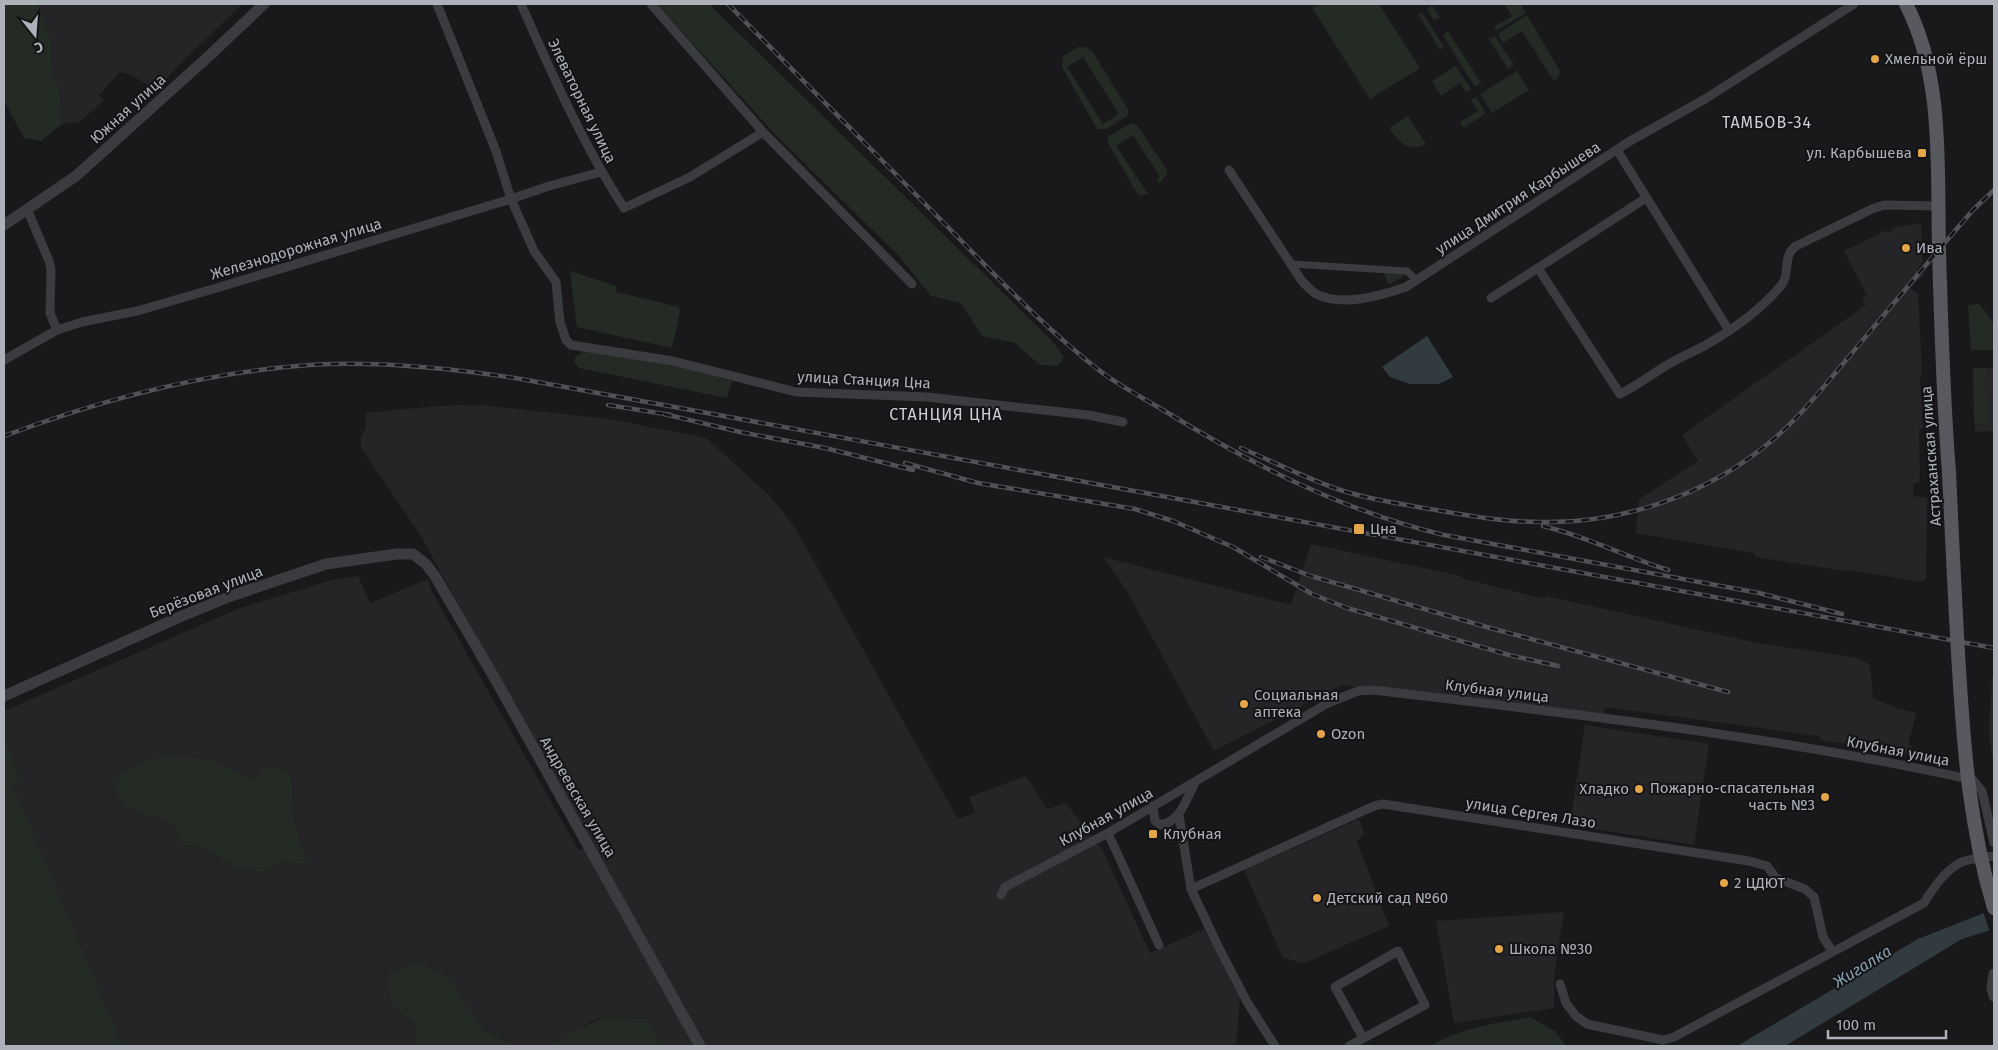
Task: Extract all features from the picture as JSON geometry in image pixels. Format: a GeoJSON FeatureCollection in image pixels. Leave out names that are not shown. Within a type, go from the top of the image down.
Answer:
{"type":"FeatureCollection","features":[{"type":"Feature","properties":{"kind":"main road","name":"Астраханская улица"},"geometry":{"type":"LineString","coordinates":[[1906,4],[1924,47],[1932,84],[1936,126],[1942,381],[1959,678],[1967,781],[1977,838],[1994,908]]}},
{"type":"Feature","properties":{"kind":"street","name":"Южная улица"},"geometry":{"type":"LineString","coordinates":[[4,225],[63,187],[76,176],[264,4]]}},
{"type":"Feature","properties":{"kind":"street"},"geometry":{"type":"LineString","coordinates":[[437,4],[496,151],[511,200]]}},
{"type":"Feature","properties":{"kind":"street","name":"Элеваторная улица"},"geometry":{"type":"LineString","coordinates":[[521,4],[556,84],[601,172],[624,208],[690,177],[763,132]]}},
{"type":"Feature","properties":{"kind":"street"},"geometry":{"type":"LineString","coordinates":[[651,4],[763,132],[912,284]]}},
{"type":"Feature","properties":{"kind":"street","name":"улица Дмитрия Карбышева"},"geometry":{"type":"LineString","coordinates":[[1229,170],[1302,281],[1314,293],[1329,298],[1351,299],[1383,295],[1406,287],[1616,150],[1726,85],[1854,4]]}},
{"type":"Feature","properties":{"kind":"street"},"geometry":{"type":"LineString","coordinates":[[1616,150],[1728,329]]}},
{"type":"Feature","properties":{"kind":"street","name":"Железнодорожная улица"},"geometry":{"type":"LineString","coordinates":[[4,360],[57,330],[82,322],[137,310],[210,290],[511,200],[549,186],[601,172]]}},
{"type":"Feature","properties":{"kind":"street"},"geometry":{"type":"LineString","coordinates":[[1491,298],[1646,198]]}},
{"type":"Feature","properties":{"kind":"street","name":"улица Станция Цна"},"geometry":{"type":"LineString","coordinates":[[511,200],[534,251],[556,282],[560,322],[563,334],[571,345],[673,361],[796,392],[927,397],[1088,415],[1123,422]]}},
{"type":"Feature","properties":{"kind":"street"},"geometry":{"type":"LineString","coordinates":[[1538,268],[1620,394],[1705,345],[1746,317],[1781,287],[1786,280],[1788,256],[1790,251],[1796,246],[1884,205],[1938,206]]}},
{"type":"Feature","properties":{"kind":"street"},"geometry":{"type":"LineString","coordinates":[[27,209],[51,269],[50,313],[57,330]]}},
{"type":"Feature","properties":{"kind":"street"},"geometry":{"type":"LineString","coordinates":[[1291,264],[1407,271],[1416,280]]}},
{"type":"Feature","properties":{"kind":"street","name":"Берёзовая улица"},"geometry":{"type":"LineString","coordinates":[[4,696],[231,596],[326,564],[397,554],[413,554],[426,564]]}},
{"type":"Feature","properties":{"kind":"street","name":"Андреевская улица"},"geometry":{"type":"LineString","coordinates":[[426,564],[436,576],[494,677],[700,1046]]}},
{"type":"Feature","properties":{"kind":"street","name":"Клубная улица"},"geometry":{"type":"LineString","coordinates":[[1001,894],[1005,887],[1108,834],[1328,702],[1358,691],[1373,690],[1629,721],[1792,744],[1972,780],[1982,792],[1994,843]]}},
{"type":"Feature","properties":{"kind":"street"},"geometry":{"type":"LineString","coordinates":[[1154,806],[1155,820],[1161,825],[1171,823],[1178,815],[1196,781]]}},
{"type":"Feature","properties":{"kind":"street","name":"улица Сергея Лазо"},"geometry":{"type":"LineString","coordinates":[[1191,889],[1374,806],[1383,804],[1749,861],[1767,866],[1776,878],[1805,889],[1814,898],[1823,938],[1832,951]]}},
{"type":"Feature","properties":{"kind":"street"},"geometry":{"type":"LineString","coordinates":[[1178,815],[1191,889],[1247,1002],[1275,1046]]}},
{"type":"Feature","properties":{"kind":"street"},"geometry":{"type":"LineString","coordinates":[[1108,834],[1159,945]]}},
{"type":"Feature","properties":{"kind":"street"},"geometry":{"type":"LineString","coordinates":[[1560,984],[1566,1003],[1576,1016],[1587,1024],[1663,1040],[1674,1037],[1924,903],[1952,868],[1963,862],[1994,856]]}},
{"type":"Feature","properties":{"kind":"street"},"geometry":{"type":"LineString","coordinates":[[1349,1046],[1425,1005],[1398,951],[1335,987],[1363,1038]]}},
{"type":"Feature","properties":{"kind":"street"},"geometry":{"type":"LineString","coordinates":[[1994,974],[1992,986],[1994,996]]}},
{"type":"Feature","properties":{"kind":"shaded area"},"geometry":{"type":"Polygon","coordinates":[[[4,4],[38,4],[51,40],[52,76],[59,84],[62,124],[41,141],[24,138],[4,101],[4,4]]]}},
{"type":"Feature","properties":{"kind":"shaded area"},"geometry":{"type":"Polygon","coordinates":[[[38,4],[242,4],[174,70],[157,90],[131,75],[120,72],[98,96],[104,100],[98,106],[79,122],[62,124],[59,84],[52,76],[51,40],[38,4]]]}},
{"type":"Feature","properties":{"kind":"shaded area"},"geometry":{"type":"Polygon","coordinates":[[[657,4],[709,4],[1053,342],[1064,357],[1058,366],[1040,365],[1015,343],[982,336],[961,303],[931,296],[899,256],[775,134],[657,4]]]}},
{"type":"Feature","properties":{"kind":"shaded area"},"geometry":{"type":"Polygon","coordinates":[[[1319,4],[1379,4],[1420,68],[1370,99],[1312,8],[1319,4]]]}},
{"type":"Feature","properties":{"kind":"shaded area"},"geometry":{"type":"Polygon","coordinates":[[[1504,4],[1521,4],[1526,13],[1496,31],[1494,27],[1512,16],[1504,4]]]}},
{"type":"Feature","properties":{"kind":"shaded area"},"geometry":{"type":"Polygon","coordinates":[[[1432,5],[1440,17],[1434,21],[1427,9],[1432,5]]]}},
{"type":"Feature","properties":{"kind":"shaded area"},"geometry":{"type":"Polygon","coordinates":[[[1422,12],[1444,47],[1440,50],[1418,14],[1422,12]]]}},
{"type":"Feature","properties":{"kind":"shaded area"},"geometry":{"type":"Polygon","coordinates":[[[1527,15],[1560,71],[1558,78],[1554,81],[1522,31],[1503,43],[1498,34],[1527,15]]]}},
{"type":"Feature","properties":{"kind":"shaded area"},"geometry":{"type":"Polygon","coordinates":[[[1448,31],[1481,83],[1475,87],[1443,35],[1448,31]]]}},
{"type":"Feature","properties":{"kind":"shaded area"},"geometry":{"type":"Polygon","coordinates":[[[1495,36],[1514,65],[1508,69],[1489,39],[1495,36]]]}},
{"type":"Feature","properties":{"kind":"shaded area"},"geometry":{"type":"Polygon","coordinates":[[[1078,47],[1085,47],[1092,51],[1128,109],[1128,115],[1107,129],[1097,129],[1062,67],[1063,56],[1078,47]],[[1083,57],[1067,67],[1103,124],[1119,114],[1083,57]]]}},
{"type":"Feature","properties":{"kind":"shaded area"},"geometry":{"type":"Polygon","coordinates":[[[1456,66],[1471,89],[1466,92],[1460,83],[1441,96],[1432,81],[1456,66]]]}},
{"type":"Feature","properties":{"kind":"shaded area"},"geometry":{"type":"Polygon","coordinates":[[[1517,71],[1529,90],[1492,113],[1480,94],[1517,71]]]}},
{"type":"Feature","properties":{"kind":"shaded area"},"geometry":{"type":"Polygon","coordinates":[[[1476,97],[1486,113],[1464,128],[1460,122],[1478,111],[1471,100],[1476,97]]]}},
{"type":"Feature","properties":{"kind":"shaded area"},"geometry":{"type":"Polygon","coordinates":[[[1408,116],[1426,144],[1420,147],[1409,147],[1400,141],[1389,128],[1408,116]]]}},
{"type":"Feature","properties":{"kind":"shaded area"},"geometry":{"type":"Polygon","coordinates":[[[1131,123],[1137,125],[1167,170],[1167,174],[1160,183],[1157,179],[1160,177],[1133,135],[1116,146],[1148,194],[1144,195],[1140,195],[1135,190],[1107,141],[1108,137],[1131,123]]]}},
{"type":"Feature","properties":{"kind":"shaded area"},"geometry":{"type":"Polygon","coordinates":[[[1921,223],[1923,262],[1917,269],[1923,275],[1910,288],[1918,294],[1923,429],[1919,429],[1920,482],[1914,483],[1913,496],[1927,498],[1926,579],[1922,582],[1845,569],[1844,571],[1756,557],[1754,553],[1636,533],[1639,499],[1698,461],[1682,435],[1866,305],[1862,298],[1867,295],[1844,251],[1886,230],[1888,234],[1895,227],[1921,223]]]}},
{"type":"Feature","properties":{"kind":"shaded area"},"geometry":{"type":"Polygon","coordinates":[[[570,271],[616,286],[616,292],[679,307],[680,312],[672,348],[577,327],[570,271]]]}},
{"type":"Feature","properties":{"kind":"shaded area"},"geometry":{"type":"Polygon","coordinates":[[[1383,272],[1407,274],[1389,285],[1383,272]]]}},
{"type":"Feature","properties":{"kind":"shaded area"},"geometry":{"type":"Polygon","coordinates":[[[1979,304],[1994,323],[1994,350],[1971,350],[1968,305],[1979,304]]]}},
{"type":"Feature","properties":{"kind":"shaded area"},"geometry":{"type":"Polygon","coordinates":[[[1427,336],[1453,377],[1439,384],[1410,384],[1390,377],[1382,367],[1427,336]]]}},
{"type":"Feature","properties":{"kind":"shaded area"},"geometry":{"type":"Polygon","coordinates":[[[583,350],[663,364],[671,363],[732,381],[727,398],[579,368],[574,362],[576,356],[582,353],[583,350]]]}},
{"type":"Feature","properties":{"kind":"shaded area"},"geometry":{"type":"Polygon","coordinates":[[[1973,368],[1994,368],[1994,431],[1975,432],[1973,368]]]}},
{"type":"Feature","properties":{"kind":"shaded area"},"geometry":{"type":"Polygon","coordinates":[[[1973,368],[1985,368],[1988,424],[1974,423],[1973,368]]]}},
{"type":"Feature","properties":{"kind":"shaded area"},"geometry":{"type":"Polygon","coordinates":[[[480,405],[610,419],[706,438],[769,495],[794,526],[958,819],[975,813],[969,797],[1026,776],[1047,809],[1066,803],[1103,851],[1150,953],[1204,929],[1240,999],[1236,1046],[662,1046],[648,1019],[606,1017],[590,1022],[570,1036],[548,1046],[521,1046],[508,1042],[482,1029],[467,1008],[392,1005],[405,1015],[417,1031],[417,1046],[123,1046],[11,784],[21,780],[4,738],[4,711],[240,608],[332,580],[358,576],[370,603],[428,579],[432,592],[579,851],[590,843],[419,533],[361,448],[361,437],[366,427],[365,413],[437,406],[480,405]],[[211,760],[172,823],[181,845],[203,847],[238,869],[264,872],[279,862],[307,864],[294,818],[291,773],[252,779],[211,760]]]}},
{"type":"Feature","properties":{"kind":"shaded area"},"geometry":{"type":"Polygon","coordinates":[[[1311,544],[1461,576],[1461,578],[1545,599],[1546,596],[1757,643],[1858,658],[1870,665],[1873,698],[1896,708],[1916,713],[1908,745],[1912,746],[1911,754],[1896,753],[1895,755],[1850,748],[1850,744],[1824,741],[1819,736],[1605,707],[1603,716],[1342,685],[1214,751],[1127,591],[1103,557],[1291,605],[1311,544]]]}},
{"type":"Feature","properties":{"kind":"shaded area"},"geometry":{"type":"Polygon","coordinates":[[[1992,677],[1994,677],[1994,770],[1989,733],[1992,677]]]}},
{"type":"Feature","properties":{"kind":"shaded area","name":"Хладко"},"geometry":{"type":"Polygon","coordinates":[[[1585,725],[1709,744],[1694,845],[1570,825],[1585,725]]]}},
{"type":"Feature","properties":{"kind":"shaded area"},"geometry":{"type":"Polygon","coordinates":[[[4,738],[21,780],[12,784],[123,1046],[4,1046],[4,738]]]}},
{"type":"Feature","properties":{"kind":"shaded area"},"geometry":{"type":"Polygon","coordinates":[[[165,755],[211,760],[252,779],[272,765],[291,773],[294,818],[307,864],[279,862],[264,872],[238,869],[203,847],[181,845],[172,823],[126,807],[112,783],[123,771],[165,755]]]}},
{"type":"Feature","properties":{"kind":"shaded area","name":"Детский сад №60"},"geometry":{"type":"Polygon","coordinates":[[[1359,819],[1364,834],[1357,841],[1389,926],[1304,963],[1283,958],[1244,870],[1359,819]]]}},
{"type":"Feature","properties":{"kind":"shaded area"},"geometry":{"type":"Polygon","coordinates":[[[1994,909],[1994,929],[1962,939],[1785,1046],[1737,1046],[1918,939],[1994,909]]]}},
{"type":"Feature","properties":{"kind":"shaded area","name":"Школа №30"},"geometry":{"type":"Polygon","coordinates":[[[1564,912],[1554,976],[1554,1008],[1454,1023],[1436,921],[1564,912]]]}},
{"type":"Feature","properties":{"kind":"shaded area"},"geometry":{"type":"Polygon","coordinates":[[[418,962],[448,977],[482,1029],[508,1042],[521,1046],[417,1046],[416,1032],[411,1022],[392,1005],[388,975],[418,962]]]}},
{"type":"Feature","properties":{"kind":"shaded area"},"geometry":{"type":"Polygon","coordinates":[[[606,1017],[648,1019],[662,1046],[548,1046],[591,1023],[606,1017]]]}},
{"type":"Feature","properties":{"kind":"shaded area"},"geometry":{"type":"Polygon","coordinates":[[[1530,1017],[1555,1031],[1566,1046],[1430,1046],[1466,1030],[1530,1017]]]}},
{"type":"Feature","properties":{"kind":"pier"},"geometry":{"type":"Polygon","coordinates":[[[1994,907],[1994,932],[1990,933],[1983,911],[1994,907]]]}},
{"type":"Feature","properties":{"kind":"railway"},"geometry":{"type":"LineString","coordinates":[[728,4],[1001,281],[1061,339],[1111,379],[1230,449],[1299,484],[1334,499],[1370,513],[1444,535],[1759,593],[1842,614]]}},
{"type":"Feature","properties":{"kind":"railway"},"geometry":{"type":"LineString","coordinates":[[1241,448],[1308,478],[1350,493],[1393,503],[1488,518],[1527,522],[1571,521],[1602,518],[1662,503],[1719,477],[1745,461],[1781,433],[1810,402],[1974,209],[1994,190]]}},
{"type":"Feature","properties":{"kind":"railway"},"geometry":{"type":"LineString","coordinates":[[4,436],[123,397],[163,387],[245,372],[328,364],[401,365],[449,369],[521,379],[1994,648]]}},
{"type":"Feature","properties":{"kind":"railway"},"geometry":{"type":"LineString","coordinates":[[608,405],[671,415]]}},
{"type":"Feature","properties":{"kind":"railway"},"geometry":{"type":"LineString","coordinates":[[664,414],[740,432],[825,448],[913,470]]}},
{"type":"Feature","properties":{"kind":"railway"},"geometry":{"type":"LineString","coordinates":[[905,463],[978,483],[1135,509],[1173,521],[1233,547],[1312,594],[1347,608],[1509,655],[1558,666]]}},
{"type":"Feature","properties":{"kind":"railway"},"geometry":{"type":"LineString","coordinates":[[1543,526],[1575,535],[1668,570]]}},
{"type":"Feature","properties":{"kind":"railway"},"geometry":{"type":"LineString","coordinates":[[1261,557],[1311,576],[1490,628],[1728,692]]}},
{"type":"Feature","properties":{"kind":"place","name":"Хмельной ёрш"},"geometry":{"type":"Point","coordinates":[1875,59]}},
{"type":"Feature","properties":{"kind":"place","name":"ул. Карбышева"},"geometry":{"type":"Point","coordinates":[1922,153]}},
{"type":"Feature","properties":{"kind":"place","name":"Ива"},"geometry":{"type":"Point","coordinates":[1906,248]}},
{"type":"Feature","properties":{"kind":"place","name":"Цна"},"geometry":{"type":"Point","coordinates":[1359,529]}},
{"type":"Feature","properties":{"kind":"place","name":"Социальная аптека"},"geometry":{"type":"Point","coordinates":[1244,704]}},
{"type":"Feature","properties":{"kind":"place","name":"Ozon"},"geometry":{"type":"Point","coordinates":[1321,734]}},
{"type":"Feature","properties":{"kind":"place","name":"Хладко"},"geometry":{"type":"Point","coordinates":[1639,789]}},
{"type":"Feature","properties":{"kind":"place","name":"Пожарно-спасательная часть №3"},"geometry":{"type":"Point","coordinates":[1825,797]}},
{"type":"Feature","properties":{"kind":"place","name":"Клубная"},"geometry":{"type":"Point","coordinates":[1153,834]}},
{"type":"Feature","properties":{"kind":"place","name":"2 ЦДЮТ"},"geometry":{"type":"Point","coordinates":[1724,883]}},
{"type":"Feature","properties":{"kind":"place","name":"Детский сад №60"},"geometry":{"type":"Point","coordinates":[1317,898]}},
{"type":"Feature","properties":{"kind":"place","name":"Школа №30"},"geometry":{"type":"Point","coordinates":[1499,949]}},
{"type":"Feature","properties":{"kind":"district","name":"ТАМБОВ-34"},"geometry":{"type":"Point","coordinates":[1767,122]}},
{"type":"Feature","properties":{"kind":"district","name":"СТАНЦИЯ ЦНА"},"geometry":{"type":"Point","coordinates":[946,414]}},
{"type":"Feature","properties":{"kind":"water label","name":"Жигалка"},"geometry":{"type":"Point","coordinates":[1862,966]}}]}
